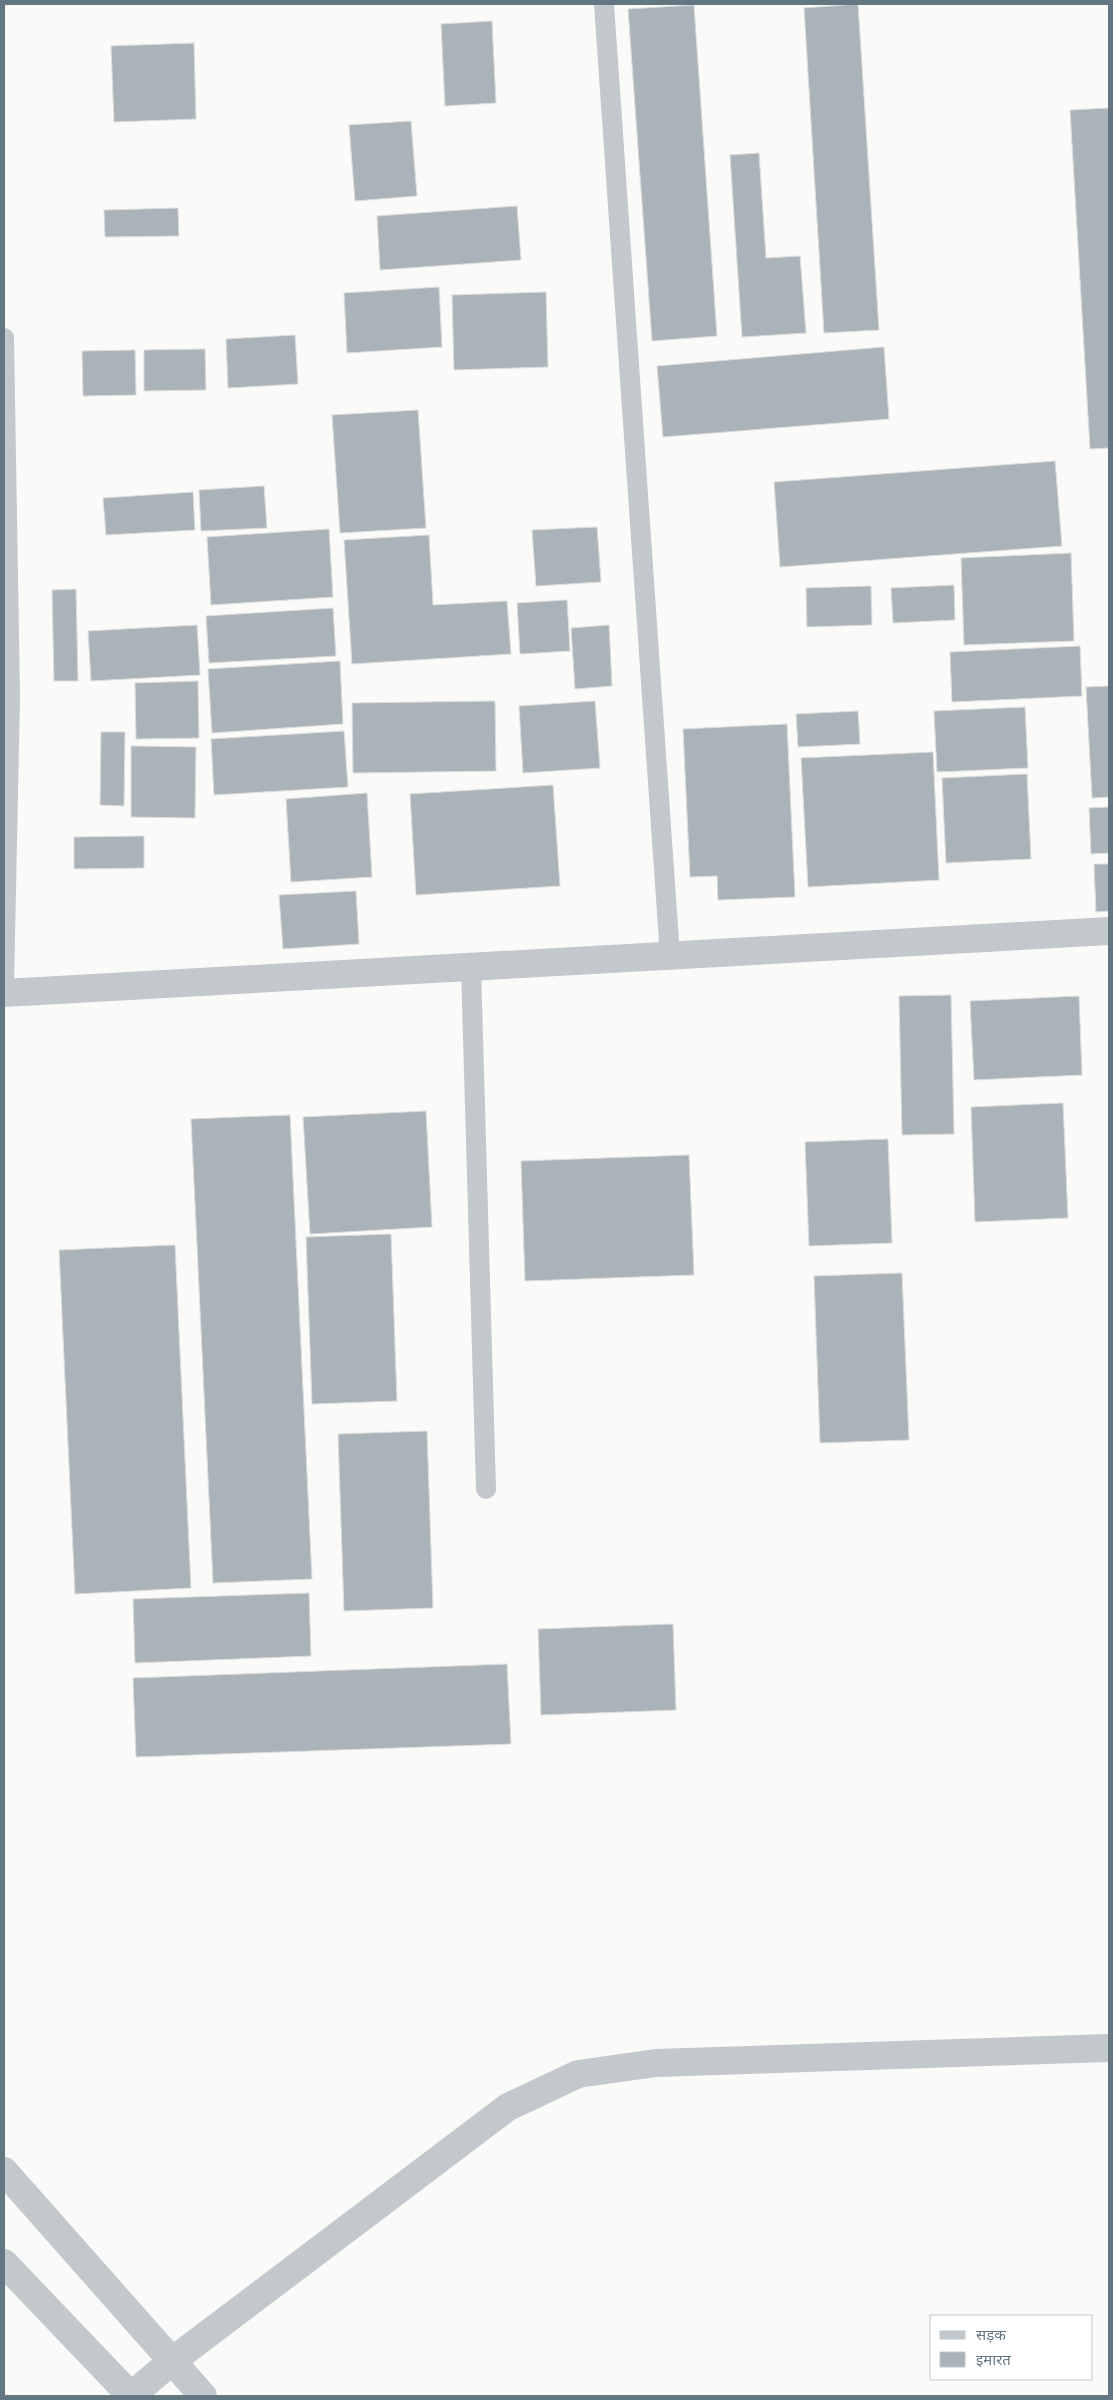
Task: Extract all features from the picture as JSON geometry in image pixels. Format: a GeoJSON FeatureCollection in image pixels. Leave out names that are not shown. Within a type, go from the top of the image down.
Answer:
{"type":"FeatureCollection","features":[{"type":"Feature","properties":{"kind":"street"},"geometry":{"type":"LineString","coordinates":[[4,993],[1109,931]]}},
{"type":"Feature","properties":{"kind":"street"},"geometry":{"type":"LineString","coordinates":[[4,2264],[131,2396],[172,2361],[508,2107],[578,2074],[656,2063],[1109,2048]]}},
{"type":"Feature","properties":{"kind":"street"},"geometry":{"type":"LineString","coordinates":[[4,2171],[203,2396]]}},
{"type":"Feature","properties":{"kind":"lane"},"geometry":{"type":"LineString","coordinates":[[604,4],[670,956]]}},
{"type":"Feature","properties":{"kind":"lane"},"geometry":{"type":"LineString","coordinates":[[4,338],[10,696],[4,987]]}},
{"type":"Feature","properties":{"kind":"lane"},"geometry":{"type":"LineString","coordinates":[[471,967],[486,1489]]}},
{"type":"Feature","properties":{"kind":"building"},"geometry":{"type":"Polygon","coordinates":[[[858,4],[879,330],[824,333],[804,8],[858,4]]]}},
{"type":"Feature","properties":{"kind":"building"},"geometry":{"type":"Polygon","coordinates":[[[694,5],[717,336],[652,341],[628,9],[694,5]]]}},
{"type":"Feature","properties":{"kind":"building"},"geometry":{"type":"Polygon","coordinates":[[[492,21],[496,103],[445,106],[441,24],[492,21]]]}},
{"type":"Feature","properties":{"kind":"building"},"geometry":{"type":"Polygon","coordinates":[[[194,43],[196,119],[114,122],[111,46],[194,43]]]}},
{"type":"Feature","properties":{"kind":"building"},"geometry":{"type":"Polygon","coordinates":[[[1109,108],[1109,448],[1090,449],[1070,110],[1109,108]]]}},
{"type":"Feature","properties":{"kind":"building"},"geometry":{"type":"Polygon","coordinates":[[[411,121],[417,196],[355,201],[349,125],[411,121]]]}},
{"type":"Feature","properties":{"kind":"building"},"geometry":{"type":"Polygon","coordinates":[[[759,153],[766,258],[800,256],[806,333],[742,337],[730,155],[759,153]]]}},
{"type":"Feature","properties":{"kind":"building"},"geometry":{"type":"Polygon","coordinates":[[[517,206],[521,260],[380,270],[377,216],[517,206]]]}},
{"type":"Feature","properties":{"kind":"building"},"geometry":{"type":"Polygon","coordinates":[[[178,208],[179,236],[105,237],[104,210],[178,208]]]}},
{"type":"Feature","properties":{"kind":"building"},"geometry":{"type":"Polygon","coordinates":[[[439,287],[442,347],[347,353],[344,293],[439,287]]]}},
{"type":"Feature","properties":{"kind":"building"},"geometry":{"type":"Polygon","coordinates":[[[546,292],[548,367],[454,370],[452,295],[546,292]]]}},
{"type":"Feature","properties":{"kind":"building"},"geometry":{"type":"Polygon","coordinates":[[[295,335],[298,384],[228,388],[226,339],[295,335]]]}},
{"type":"Feature","properties":{"kind":"building"},"geometry":{"type":"Polygon","coordinates":[[[884,347],[889,419],[663,437],[657,366],[884,347]]]}},
{"type":"Feature","properties":{"kind":"building"},"geometry":{"type":"Polygon","coordinates":[[[205,349],[206,390],[144,391],[144,350],[205,349]]]}},
{"type":"Feature","properties":{"kind":"building"},"geometry":{"type":"Polygon","coordinates":[[[135,350],[136,395],[83,396],[82,351],[135,350]]]}},
{"type":"Feature","properties":{"kind":"building"},"geometry":{"type":"Polygon","coordinates":[[[418,410],[426,528],[340,533],[332,415],[418,410]]]}},
{"type":"Feature","properties":{"kind":"building"},"geometry":{"type":"Polygon","coordinates":[[[1055,461],[1062,546],[780,567],[774,482],[1055,461]]]}},
{"type":"Feature","properties":{"kind":"building"},"geometry":{"type":"Polygon","coordinates":[[[264,486],[267,528],[201,531],[199,490],[264,486]]]}},
{"type":"Feature","properties":{"kind":"building"},"geometry":{"type":"Polygon","coordinates":[[[193,492],[195,530],[106,535],[103,498],[193,492]]]}},
{"type":"Feature","properties":{"kind":"building"},"geometry":{"type":"Polygon","coordinates":[[[597,527],[601,582],[536,586],[532,530],[597,527]]]}},
{"type":"Feature","properties":{"kind":"building"},"geometry":{"type":"Polygon","coordinates":[[[329,529],[333,597],[211,605],[207,537],[329,529]]]}},
{"type":"Feature","properties":{"kind":"building"},"geometry":{"type":"Polygon","coordinates":[[[429,535],[433,605],[507,601],[511,654],[352,664],[344,540],[429,535]]]}},
{"type":"Feature","properties":{"kind":"building"},"geometry":{"type":"Polygon","coordinates":[[[1071,553],[1074,641],[964,645],[961,558],[1071,553]]]}},
{"type":"Feature","properties":{"kind":"building"},"geometry":{"type":"Polygon","coordinates":[[[954,585],[955,620],[893,623],[891,588],[954,585]]]}},
{"type":"Feature","properties":{"kind":"building"},"geometry":{"type":"Polygon","coordinates":[[[871,586],[872,625],[807,627],[806,588],[871,586]]]}},
{"type":"Feature","properties":{"kind":"building"},"geometry":{"type":"Polygon","coordinates":[[[76,589],[78,681],[54,681],[52,590],[76,589]]]}},
{"type":"Feature","properties":{"kind":"building"},"geometry":{"type":"Polygon","coordinates":[[[567,600],[570,651],[520,654],[517,603],[567,600]]]}},
{"type":"Feature","properties":{"kind":"building"},"geometry":{"type":"Polygon","coordinates":[[[333,608],[336,656],[209,663],[206,616],[333,608]]]}},
{"type":"Feature","properties":{"kind":"building"},"geometry":{"type":"Polygon","coordinates":[[[197,625],[200,675],[91,681],[88,631],[197,625]]]}},
{"type":"Feature","properties":{"kind":"building"},"geometry":{"type":"Polygon","coordinates":[[[609,625],[612,686],[575,689],[571,628],[609,625]]]}},
{"type":"Feature","properties":{"kind":"building"},"geometry":{"type":"Polygon","coordinates":[[[1080,646],[1082,696],[952,702],[950,652],[1080,646]]]}},
{"type":"Feature","properties":{"kind":"building"},"geometry":{"type":"Polygon","coordinates":[[[340,661],[343,724],[212,733],[208,669],[340,661]]]}},
{"type":"Feature","properties":{"kind":"building"},"geometry":{"type":"Polygon","coordinates":[[[198,681],[199,738],[136,739],[135,683],[198,681]]]}},
{"type":"Feature","properties":{"kind":"building"},"geometry":{"type":"Polygon","coordinates":[[[1109,686],[1109,797],[1092,798],[1086,687],[1109,686]]]}},
{"type":"Feature","properties":{"kind":"building"},"geometry":{"type":"Polygon","coordinates":[[[495,701],[496,771],[353,773],[352,703],[495,701]]]}},
{"type":"Feature","properties":{"kind":"building"},"geometry":{"type":"Polygon","coordinates":[[[595,701],[600,768],[523,773],[519,706],[595,701]]]}},
{"type":"Feature","properties":{"kind":"building"},"geometry":{"type":"Polygon","coordinates":[[[1025,707],[1028,768],[937,772],[934,711],[1025,707]]]}},
{"type":"Feature","properties":{"kind":"building"},"geometry":{"type":"Polygon","coordinates":[[[858,711],[860,744],[798,747],[796,714],[858,711]]]}},
{"type":"Feature","properties":{"kind":"building"},"geometry":{"type":"Polygon","coordinates":[[[787,724],[795,897],[718,900],[717,876],[690,877],[683,729],[787,724]]]}},
{"type":"Feature","properties":{"kind":"building"},"geometry":{"type":"Polygon","coordinates":[[[344,731],[348,787],[214,795],[211,739],[344,731]]]}},
{"type":"Feature","properties":{"kind":"building"},"geometry":{"type":"Polygon","coordinates":[[[101,732],[125,732],[124,806],[100,805],[101,732]]]}},
{"type":"Feature","properties":{"kind":"building"},"geometry":{"type":"Polygon","coordinates":[[[131,746],[196,747],[195,818],[131,817],[131,746]]]}},
{"type":"Feature","properties":{"kind":"building"},"geometry":{"type":"Polygon","coordinates":[[[933,752],[939,880],[808,887],[801,758],[933,752]]]}},
{"type":"Feature","properties":{"kind":"building"},"geometry":{"type":"Polygon","coordinates":[[[1027,774],[1031,859],[946,863],[942,778],[1027,774]]]}},
{"type":"Feature","properties":{"kind":"building"},"geometry":{"type":"Polygon","coordinates":[[[553,785],[560,886],[416,895],[410,794],[553,785]]]}},
{"type":"Feature","properties":{"kind":"building"},"geometry":{"type":"Polygon","coordinates":[[[367,793],[372,877],[291,882],[286,799],[367,793]]]}},
{"type":"Feature","properties":{"kind":"building"},"geometry":{"type":"Polygon","coordinates":[[[1109,807],[1109,853],[1091,854],[1089,808],[1109,807]]]}},
{"type":"Feature","properties":{"kind":"building"},"geometry":{"type":"Polygon","coordinates":[[[144,836],[144,868],[74,869],[74,837],[144,836]]]}},
{"type":"Feature","properties":{"kind":"building"},"geometry":{"type":"Polygon","coordinates":[[[1094,864],[1109,864],[1109,911],[1096,912],[1094,864]]]}},
{"type":"Feature","properties":{"kind":"building"},"geometry":{"type":"Polygon","coordinates":[[[356,891],[359,944],[283,949],[279,895],[356,891]]]}},
{"type":"Feature","properties":{"kind":"building"},"geometry":{"type":"Polygon","coordinates":[[[951,995],[954,1134],[902,1135],[899,996],[951,995]]]}},
{"type":"Feature","properties":{"kind":"building"},"geometry":{"type":"Polygon","coordinates":[[[1079,996],[1082,1075],[974,1080],[970,1001],[1079,996]]]}},
{"type":"Feature","properties":{"kind":"building"},"geometry":{"type":"Polygon","coordinates":[[[1063,1103],[1068,1218],[975,1222],[971,1107],[1063,1103]]]}},
{"type":"Feature","properties":{"kind":"building"},"geometry":{"type":"Polygon","coordinates":[[[426,1111],[432,1227],[310,1234],[303,1117],[426,1111]]]}},
{"type":"Feature","properties":{"kind":"building"},"geometry":{"type":"Polygon","coordinates":[[[290,1115],[312,1579],[213,1583],[191,1119],[290,1115]]]}},
{"type":"Feature","properties":{"kind":"building"},"geometry":{"type":"Polygon","coordinates":[[[888,1139],[892,1243],[809,1246],[805,1142],[888,1139]]]}},
{"type":"Feature","properties":{"kind":"building"},"geometry":{"type":"Polygon","coordinates":[[[689,1155],[694,1275],[525,1281],[521,1161],[689,1155]]]}},
{"type":"Feature","properties":{"kind":"building"},"geometry":{"type":"Polygon","coordinates":[[[391,1234],[397,1401],[312,1404],[306,1237],[391,1234]]]}},
{"type":"Feature","properties":{"kind":"building"},"geometry":{"type":"Polygon","coordinates":[[[175,1245],[191,1588],[75,1594],[59,1250],[175,1245]]]}},
{"type":"Feature","properties":{"kind":"building"},"geometry":{"type":"Polygon","coordinates":[[[902,1273],[909,1440],[820,1443],[814,1276],[902,1273]]]}},
{"type":"Feature","properties":{"kind":"building"},"geometry":{"type":"Polygon","coordinates":[[[427,1431],[433,1608],[344,1611],[338,1434],[427,1431]]]}},
{"type":"Feature","properties":{"kind":"building"},"geometry":{"type":"Polygon","coordinates":[[[309,1593],[311,1656],[135,1663],[133,1599],[309,1593]]]}},
{"type":"Feature","properties":{"kind":"building"},"geometry":{"type":"Polygon","coordinates":[[[673,1624],[676,1710],[541,1715],[538,1629],[673,1624]]]}},
{"type":"Feature","properties":{"kind":"building"},"geometry":{"type":"Polygon","coordinates":[[[507,1664],[511,1744],[136,1757],[133,1678],[507,1664]]]}}]}
